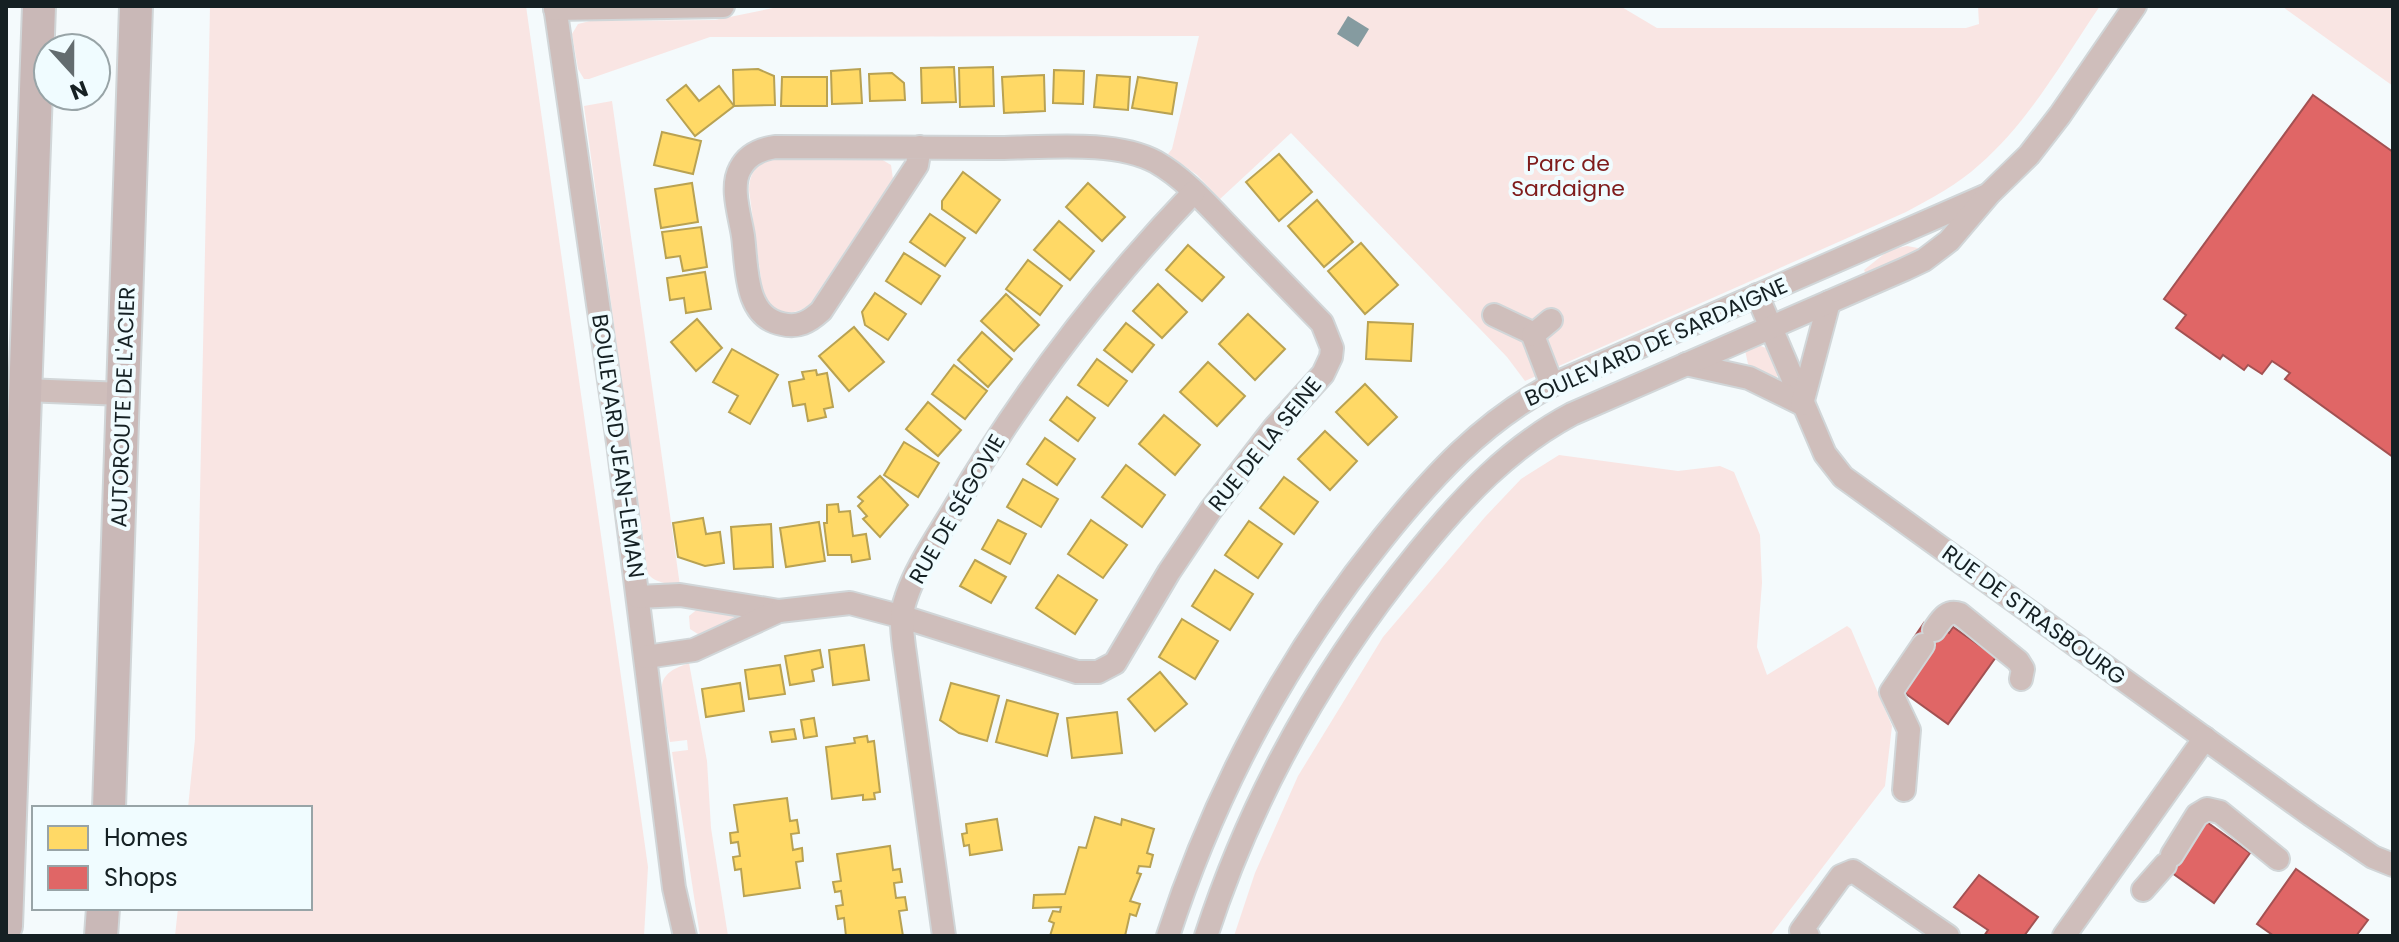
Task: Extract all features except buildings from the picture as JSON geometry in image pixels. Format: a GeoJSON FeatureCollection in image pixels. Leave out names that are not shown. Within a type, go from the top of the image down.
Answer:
{"type":"FeatureCollection","features":[{"type":"Feature","properties":{"kind":"highway"},"geometry":{"type":"LineString","coordinates":[[6,926],[39,6]]}},
{"type":"Feature","properties":{"kind":"highway","name":"AUTOROUTE DE L'ACIER"},"geometry":{"type":"LineString","coordinates":[[109,806],[136,6]]}},
{"type":"Feature","properties":{"kind":"highway"},"geometry":{"type":"LineString","coordinates":[[101,936],[103,910]]}},
{"type":"Feature","properties":{"kind":"street"},"geometry":{"type":"LineString","coordinates":[[555,8],[723,6]]}},
{"type":"Feature","properties":{"kind":"street","name":"BOULEVARD DE SARDAIGNE"},"geometry":{"type":"LineString","coordinates":[[1206,936],[1243,837],[1305,714],[1371,613],[1446,519],[1505,460],[1537,435],[1572,414],[1924,260],[1949,241],[2048,132],[2135,6]]}},
{"type":"Feature","properties":{"kind":"street","name":"BOULEVARD JEAN-LEMAN"},"geometry":{"type":"LineString","coordinates":[[555,8],[638,597],[674,888],[685,936]]}},
{"type":"Feature","properties":{"kind":"street","name":"RUE DE LA SEINE"},"geometry":{"type":"LineString","coordinates":[[638,597],[680,595],[779,611],[850,603],[1077,672],[1107,669],[1122,654],[1169,572],[1210,511],[1275,427],[1323,374],[1332,348],[1322,323],[1194,192],[1159,164],[1115,150],[1086,148],[920,147],[775,147],[757,151],[745,162],[736,189],[751,294],[761,313],[775,323],[795,325],[813,319],[821,311],[917,165],[920,147]]}},
{"type":"Feature","properties":{"kind":"street","name":"RUE DE SÉGOVIE"},"geometry":{"type":"LineString","coordinates":[[944,936],[904,647],[906,597],[939,534],[1010,419],[1091,309],[1194,192]]}},
{"type":"Feature","properties":{"kind":"street","name":"BOULEVARD DE SARDAIGNE"},"geometry":{"type":"LineString","coordinates":[[1168,936],[1199,849],[1231,776],[1285,677],[1326,613],[1382,539],[1451,460],[1497,419],[1552,385],[1989,194]]}},
{"type":"Feature","properties":{"kind":"street","name":"RUE DE STRASBOURG"},"geometry":{"type":"LineString","coordinates":[[1757,295],[1829,461],[1859,490],[2355,845],[2380,861],[2393,865]]}},
{"type":"Feature","properties":{"kind":"street"},"geometry":{"type":"LineString","coordinates":[[1686,364],[1749,378],[1802,404],[1829,302]]}},
{"type":"Feature","properties":{"kind":"street"},"geometry":{"type":"LineString","coordinates":[[1494,315],[1533,335],[1552,385]]}},
{"type":"Feature","properties":{"kind":"street"},"geometry":{"type":"LineString","coordinates":[[1533,335],[1551,320]]}},
{"type":"Feature","properties":{"kind":"street"},"geometry":{"type":"LineString","coordinates":[[25,390],[123,394]]}},
{"type":"Feature","properties":{"kind":"street","name":"RUE DE LA SEINE"},"geometry":{"type":"LineString","coordinates":[[646,657],[694,650],[779,611]]}},
{"type":"Feature","properties":{"kind":"street"},"geometry":{"type":"LineString","coordinates":[[1904,790],[1909,730],[1891,692],[1945,615],[1960,614],[2018,661],[2023,669],[2021,679]]}},
{"type":"Feature","properties":{"kind":"street"},"geometry":{"type":"LineString","coordinates":[[2064,936],[2205,738]]}},
{"type":"Feature","properties":{"kind":"street"},"geometry":{"type":"LineString","coordinates":[[2143,890],[2169,860],[2197,815],[2207,809],[2220,812],[2278,859]]}},
{"type":"Feature","properties":{"kind":"street"},"geometry":{"type":"LineString","coordinates":[[1808,936],[1801,931],[1841,876],[1850,871],[1859,873],[1935,932]]}},
{"type":"Feature","properties":{"kind":"street","name":"BOULEVARD JEAN-LEMAN"},"geometry":{"type":"LineString","coordinates":[[674,888],[674,936]]}},
{"type":"Feature","properties":{"kind":"green space"},"geometry":{"type":"Polygon","coordinates":[[[210,6],[526,6],[648,867],[644,936],[175,936],[178,910],[312,910],[312,806],[188,806],[195,739],[210,6]]]}},
{"type":"Feature","properties":{"kind":"green space","name":"Parc de Sardaigne"},"geometry":{"type":"Polygon","coordinates":[[[783,6],[1620,6],[1657,28],[1966,28],[1979,24],[1978,6],[2100,6],[2014,130],[1979,165],[1953,185],[1906,212],[1525,381],[1507,357],[1291,133],[1220,199],[1197,175],[1168,154],[1172,149],[1199,36],[710,37],[589,79],[584,79],[578,69],[572,34],[578,24],[590,21],[715,20],[783,6]]]}},
{"type":"Feature","properties":{"kind":"green space"},"geometry":{"type":"Polygon","coordinates":[[[2282,6],[2393,6],[2393,86],[2287,10],[2282,6]]]}},
{"type":"Feature","properties":{"kind":"green space"},"geometry":{"type":"Polygon","coordinates":[[[612,101],[680,586],[652,577],[644,560],[584,106],[612,101]]]}},
{"type":"Feature","properties":{"kind":"green space"},"geometry":{"type":"Polygon","coordinates":[[[881,159],[891,165],[893,179],[810,304],[790,313],[777,310],[763,294],[749,190],[755,169],[774,160],[881,159]]]}},
{"type":"Feature","properties":{"kind":"green space"},"geometry":{"type":"Polygon","coordinates":[[[1907,246],[1918,248],[1918,251],[1866,274],[1864,270],[1889,250],[1907,246]]]}},
{"type":"Feature","properties":{"kind":"green space"},"geometry":{"type":"Polygon","coordinates":[[[1758,345],[1766,348],[1779,375],[1775,378],[1748,364],[1745,350],[1758,345]]]}},
{"type":"Feature","properties":{"kind":"green space"},"geometry":{"type":"Polygon","coordinates":[[[1559,455],[1678,471],[1720,466],[1734,472],[1760,535],[1762,583],[1757,647],[1767,675],[1847,626],[1851,629],[1892,726],[1885,786],[1770,936],[1234,936],[1255,873],[1298,776],[1383,637],[1521,479],[1559,455]]]}},
{"type":"Feature","properties":{"kind":"green space"},"geometry":{"type":"Polygon","coordinates":[[[699,608],[743,614],[743,619],[701,636],[690,629],[689,616],[699,608]]]}},
{"type":"Feature","properties":{"kind":"green space"},"geometry":{"type":"Polygon","coordinates":[[[689,663],[707,761],[711,828],[728,936],[700,936],[672,752],[688,750],[687,740],[670,742],[663,707],[663,681],[671,671],[689,663]]]}}]}
